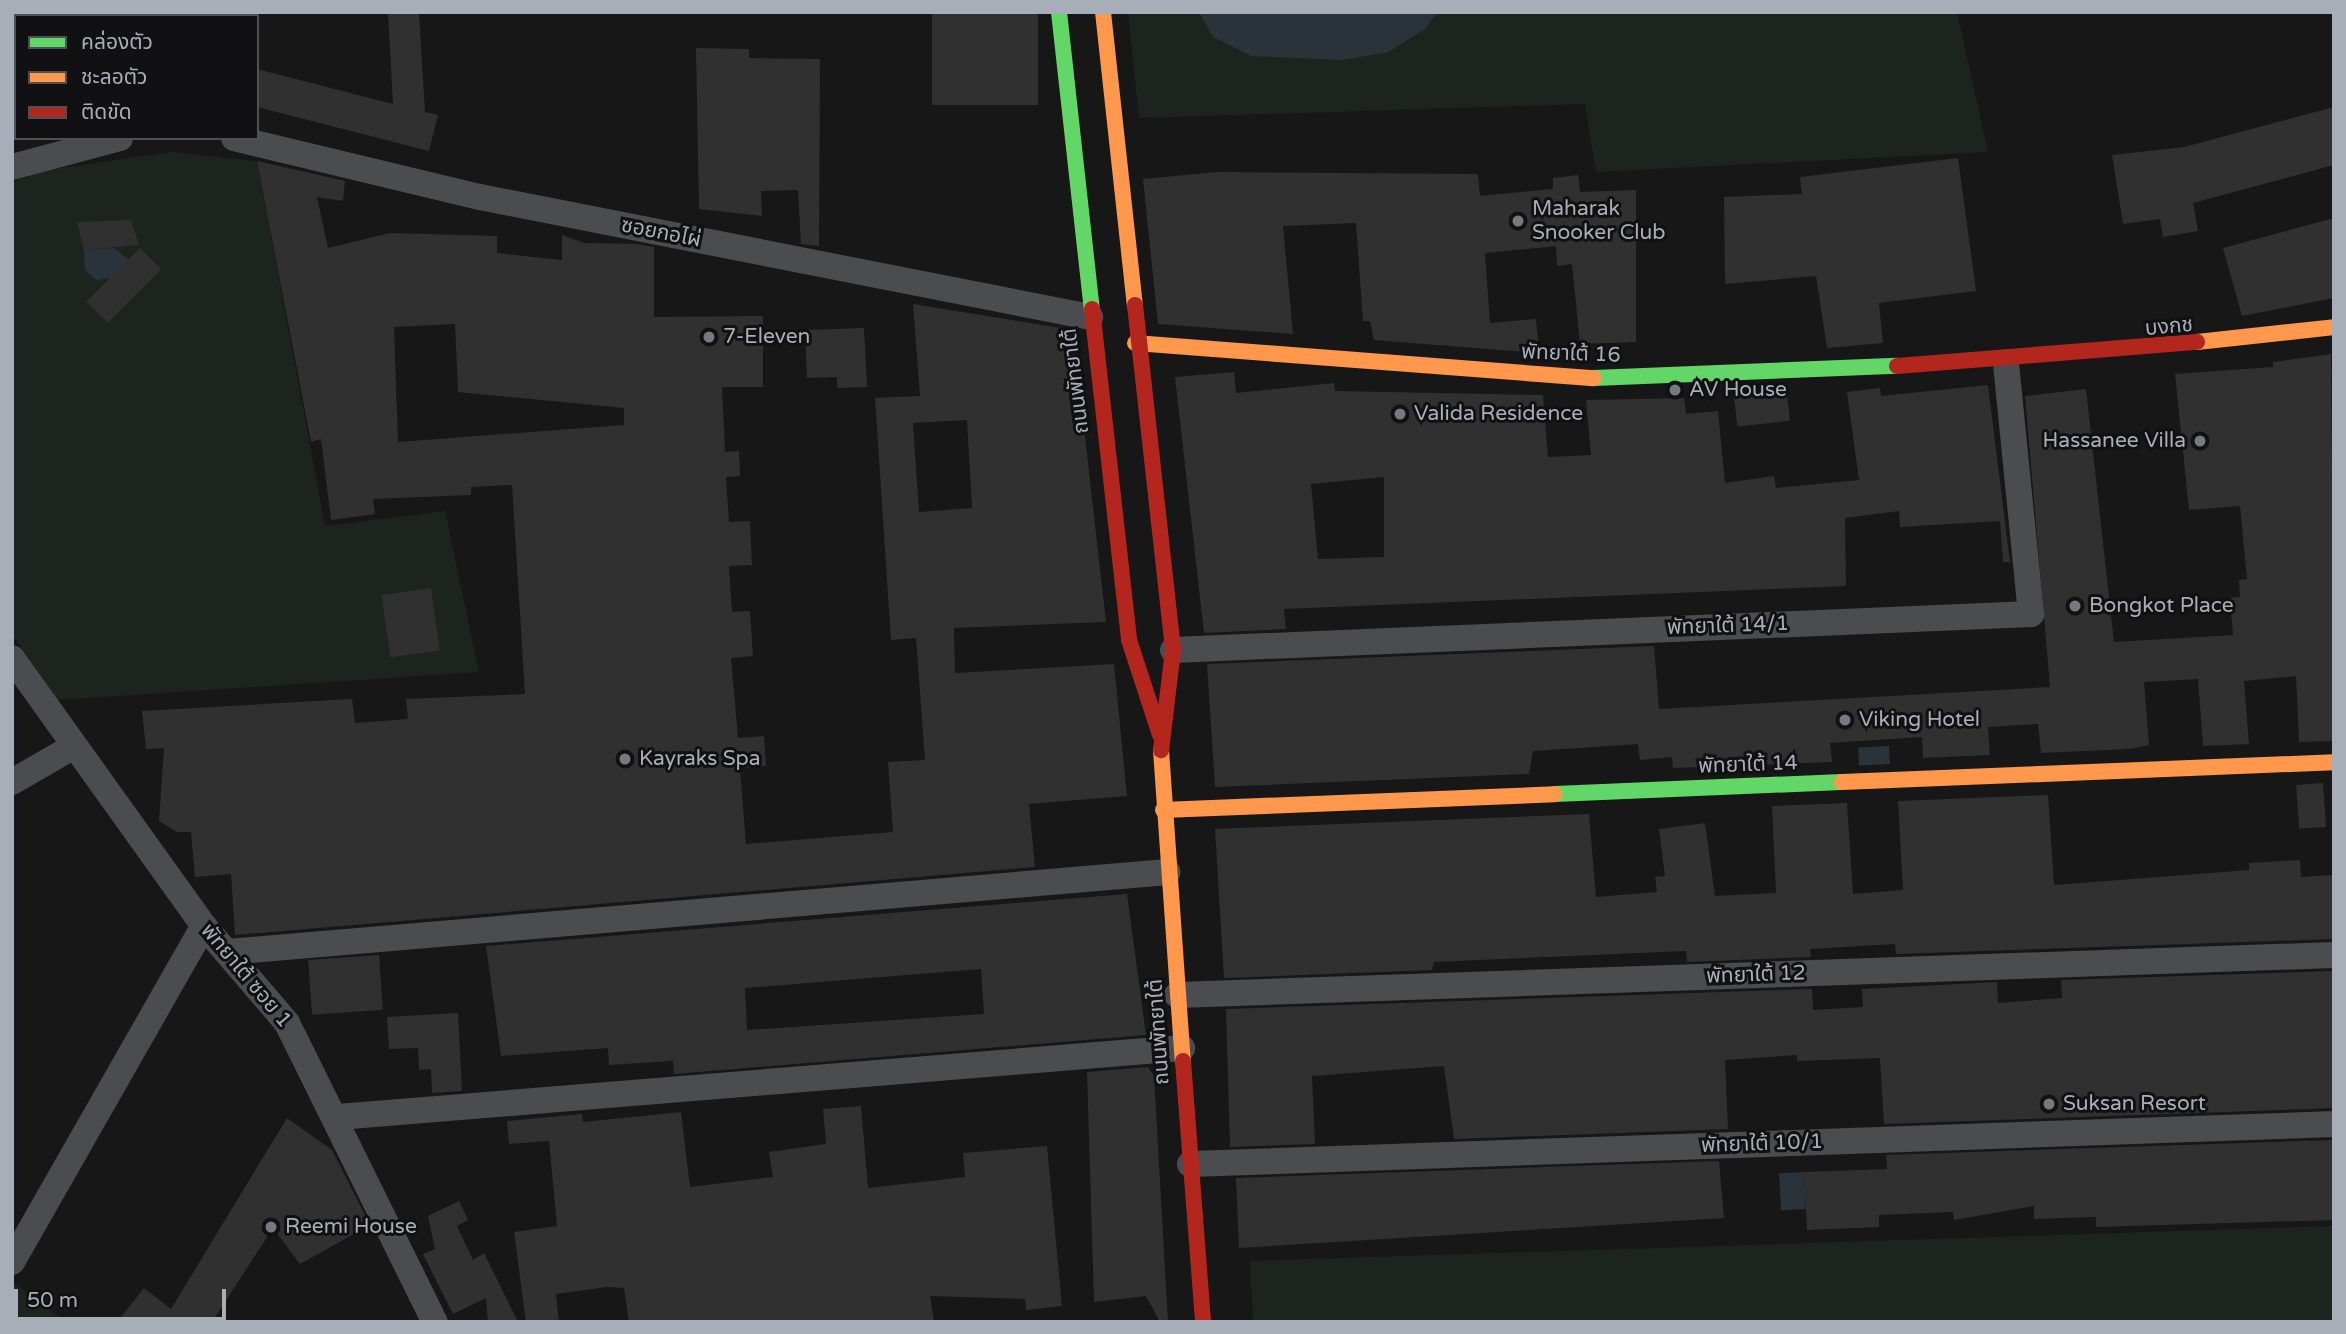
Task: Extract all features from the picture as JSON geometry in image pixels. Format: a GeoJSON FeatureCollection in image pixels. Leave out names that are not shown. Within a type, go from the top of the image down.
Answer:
{"type":"FeatureCollection","features":[{"type":"Feature","properties":{"kind":"street","name":"ถนนพัทยาใต้"},"geometry":{"type":"LineString","coordinates":[[1059,12],[1090,317],[1132,660],[1161,739]]}},
{"type":"Feature","properties":{"kind":"street","name":"ถนนพัทยาใต้"},"geometry":{"type":"LineString","coordinates":[[1103,12],[1135,343],[1173,650],[1161,739],[1163,810],[1203,1322]]}},
{"type":"Feature","properties":{"kind":"street"},"geometry":{"type":"LineString","coordinates":[[12,167],[59,145],[103,140]]}},
{"type":"Feature","properties":{"kind":"street","name":"ซอยกอไผ่"},"geometry":{"type":"LineString","coordinates":[[242,140],[480,197],[1090,317]]}},
{"type":"Feature","properties":{"kind":"street","name":"บงกช"},"geometry":{"type":"LineString","coordinates":[[2006,362],[2334,327]]}},
{"type":"Feature","properties":{"kind":"street","name":"พัทยาใต้ 16"},"geometry":{"type":"LineString","coordinates":[[1135,343],[1597,378],[2006,362]]}},
{"type":"Feature","properties":{"kind":"street","name":"พัทยาใต้ 14/1"},"geometry":{"type":"LineString","coordinates":[[1173,650],[2031,614],[2006,362]]}},
{"type":"Feature","properties":{"kind":"street","name":"พัทยาใต้ ซอย 1"},"geometry":{"type":"LineString","coordinates":[[12,658],[204,926],[287,1023],[338,1117],[435,1322]]}},
{"type":"Feature","properties":{"kind":"street"},"geometry":{"type":"LineString","coordinates":[[12,782],[74,746]]}},
{"type":"Feature","properties":{"kind":"street","name":"พัทยาใต้ 14"},"geometry":{"type":"LineString","coordinates":[[1163,810],[2334,762]]}},
{"type":"Feature","properties":{"kind":"street"},"geometry":{"type":"LineString","coordinates":[[227,952],[1168,872]]}},
{"type":"Feature","properties":{"kind":"street"},"geometry":{"type":"LineString","coordinates":[[12,1262],[204,926]]}},
{"type":"Feature","properties":{"kind":"street","name":"พัทยาใต้ 12"},"geometry":{"type":"LineString","coordinates":[[1177,995],[2334,955]]}},
{"type":"Feature","properties":{"kind":"street"},"geometry":{"type":"LineString","coordinates":[[338,1117],[1182,1048]]}},
{"type":"Feature","properties":{"kind":"street","name":"พัทยาใต้ 10/1"},"geometry":{"type":"LineString","coordinates":[[1190,1164],[2334,1124]]}},
{"type":"Feature","properties":{"kind":"shaded area"},"geometry":{"type":"Polygon","coordinates":[[[1128,12],[1957,12],[1988,152],[1596,172],[1585,104],[1139,118],[1128,12]]]}},
{"type":"Feature","properties":{"kind":"shaded area"},"geometry":{"type":"Polygon","coordinates":[[[1199,12],[1438,12],[1424,30],[1388,52],[1343,60],[1251,56],[1213,37],[1199,12]]]}},
{"type":"Feature","properties":{"kind":"shaded area"},"geometry":{"type":"Polygon","coordinates":[[[171,152],[257,161],[325,526],[445,511],[479,672],[58,700],[12,635],[12,182],[46,170],[171,152]]]}},
{"type":"Feature","properties":{"kind":"shaded area"},"geometry":{"type":"Polygon","coordinates":[[[114,248],[129,260],[112,278],[96,280],[85,270],[84,250],[114,248]]]}},
{"type":"Feature","properties":{"kind":"shaded area"},"geometry":{"type":"Polygon","coordinates":[[[1889,746],[1890,764],[1859,766],[1858,748],[1889,746]]]}},
{"type":"Feature","properties":{"kind":"shaded area"},"geometry":{"type":"Polygon","coordinates":[[[1804,1172],[1806,1209],[1781,1210],[1779,1173],[1804,1172]]]}},
{"type":"Feature","properties":{"kind":"shaded area"},"geometry":{"type":"Polygon","coordinates":[[[2334,1226],[2334,1322],[1253,1322],[1250,1261],[2334,1226]]]}},
{"type":"Feature","properties":{"kind":"shaded area"},"geometry":{"type":"Polygon","coordinates":[[[12,1281],[66,1322],[12,1322],[12,1281]]]}},
{"type":"Feature","properties":{"kind":"building"},"geometry":{"type":"Polygon","coordinates":[[[388,12],[419,12],[425,112],[438,115],[429,151],[259,108],[259,70],[393,104],[388,12]]]}},
{"type":"Feature","properties":{"kind":"building"},"geometry":{"type":"Polygon","coordinates":[[[932,12],[1038,12],[1038,105],[932,105],[932,12]]]}},
{"type":"Feature","properties":{"kind":"building"},"geometry":{"type":"Polygon","coordinates":[[[696,48],[749,49],[749,58],[820,59],[819,246],[801,244],[798,190],[761,191],[762,216],[699,209],[696,48]]]}},
{"type":"Feature","properties":{"kind":"building"},"geometry":{"type":"Polygon","coordinates":[[[2334,107],[2334,165],[2193,203],[2198,231],[2163,237],[2160,219],[2123,224],[2112,155],[2184,147],[2334,107]]]}},
{"type":"Feature","properties":{"kind":"building"},"geometry":{"type":"Polygon","coordinates":[[[1958,158],[1976,291],[1879,303],[1883,343],[1827,348],[1816,276],[1725,284],[1724,197],[1802,194],[1800,177],[1958,158]]]}},
{"type":"Feature","properties":{"kind":"building"},"geometry":{"type":"Polygon","coordinates":[[[257,161],[345,181],[343,201],[317,197],[328,248],[390,233],[497,236],[497,253],[562,260],[562,235],[584,243],[637,244],[654,247],[654,317],[763,316],[763,387],[722,387],[725,452],[739,451],[740,476],[726,477],[729,522],[750,521],[752,565],[729,566],[732,612],[750,611],[753,656],[731,658],[738,738],[764,736],[766,766],[740,768],[746,844],[893,832],[888,762],[925,760],[916,638],[891,640],[875,398],[920,396],[913,304],[1073,330],[1106,622],[954,628],[955,673],[1114,664],[1127,796],[1029,804],[1035,867],[235,935],[231,874],[195,877],[191,832],[177,832],[159,821],[164,748],[146,749],[142,711],[352,699],[355,723],[408,719],[406,699],[525,694],[512,485],[471,487],[471,495],[373,499],[375,514],[331,520],[321,439],[311,442],[257,161]],[[455,324],[394,327],[398,442],[624,425],[624,408],[458,392],[455,324]],[[967,420],[913,423],[919,512],[972,508],[967,420]]]}},
{"type":"Feature","properties":{"kind":"building"},"geometry":{"type":"Polygon","coordinates":[[[1216,172],[1478,174],[1480,196],[1553,189],[1553,178],[1578,175],[1580,192],[1636,190],[1636,342],[1580,344],[1572,264],[1557,266],[1556,246],[1485,253],[1490,323],[1536,319],[1539,353],[1374,340],[1370,321],[1363,321],[1356,223],[1283,226],[1293,334],[1158,324],[1143,179],[1216,172]]]}},
{"type":"Feature","properties":{"kind":"building"},"geometry":{"type":"Polygon","coordinates":[[[2334,218],[2334,298],[2242,316],[2223,248],[2334,218]]]}},
{"type":"Feature","properties":{"kind":"building"},"geometry":{"type":"Polygon","coordinates":[[[131,220],[139,245],[84,250],[77,222],[131,220]]]}},
{"type":"Feature","properties":{"kind":"building"},"geometry":{"type":"Polygon","coordinates":[[[140,248],[161,269],[107,323],[86,302],[140,248]]]}},
{"type":"Feature","properties":{"kind":"building"},"geometry":{"type":"Polygon","coordinates":[[[864,328],[867,387],[837,388],[837,377],[807,378],[805,330],[864,328]]]}},
{"type":"Feature","properties":{"kind":"building"},"geometry":{"type":"Polygon","coordinates":[[[2331,354],[2334,741],[2299,742],[2296,676],[2244,681],[2249,744],[2203,746],[2198,679],[2144,682],[2149,745],[2130,749],[2041,753],[2038,724],[1988,727],[1990,755],[1923,758],[1922,737],[1830,743],[1832,762],[1673,768],[1672,757],[1640,760],[1638,744],[1533,751],[1529,774],[1215,787],[1207,664],[1654,646],[1659,709],[2050,687],[2025,396],[2086,389],[2114,642],[2233,635],[2230,598],[2240,597],[2239,580],[2247,579],[2240,506],[2189,510],[2175,374],[2273,367],[2273,362],[2331,354]]]}},
{"type":"Feature","properties":{"kind":"building"},"geometry":{"type":"Polygon","coordinates":[[[1234,372],[1236,393],[1334,383],[1335,391],[1543,395],[1548,457],[1591,455],[1586,400],[1684,398],[1686,414],[1718,411],[1725,483],[1774,476],[1776,488],[1859,480],[1847,392],[1880,388],[1881,396],[1988,385],[2010,562],[2003,562],[2000,521],[1900,527],[1899,511],[1845,518],[1846,586],[1284,609],[1286,629],[1204,633],[1175,377],[1234,372]],[[1384,477],[1311,484],[1318,559],[1384,557],[1384,477]]]}},
{"type":"Feature","properties":{"kind":"building"},"geometry":{"type":"Polygon","coordinates":[[[1787,393],[1790,421],[1737,426],[1734,399],[1787,393]]]}},
{"type":"Feature","properties":{"kind":"building"},"geometry":{"type":"Polygon","coordinates":[[[431,588],[440,650],[390,657],[381,595],[431,588]]]}},
{"type":"Feature","properties":{"kind":"building"},"geometry":{"type":"Polygon","coordinates":[[[2323,783],[2326,827],[2299,829],[2296,785],[2323,783]]]}},
{"type":"Feature","properties":{"kind":"building"},"geometry":{"type":"Polygon","coordinates":[[[2048,795],[2054,885],[2249,870],[2249,863],[2300,860],[2301,877],[2334,875],[2334,939],[1896,954],[1895,944],[1810,949],[1811,957],[1687,962],[1686,951],[1434,962],[1432,970],[1224,978],[1215,829],[1589,814],[1596,897],[1657,892],[1655,877],[1665,876],[1659,829],[1705,823],[1715,896],[1776,893],[1772,806],[1847,803],[1853,894],[1903,890],[1898,801],[2048,795]]]}},
{"type":"Feature","properties":{"kind":"building"},"geometry":{"type":"Polygon","coordinates":[[[1127,894],[1146,1035],[674,1074],[673,1061],[609,1065],[608,1048],[501,1056],[486,946],[1127,894]],[[981,969],[745,988],[747,1030],[984,1014],[981,969]]]}},
{"type":"Feature","properties":{"kind":"building"},"geometry":{"type":"Polygon","coordinates":[[[379,955],[383,1010],[312,1015],[308,960],[379,955]]]}},
{"type":"Feature","properties":{"kind":"building"},"geometry":{"type":"Polygon","coordinates":[[[2334,971],[2334,1108],[1884,1124],[1880,1058],[1797,1061],[1797,1055],[1725,1060],[1728,1129],[1454,1139],[1444,1066],[1312,1076],[1315,1144],[1230,1147],[1226,1009],[1812,989],[1813,1010],[1863,1007],[1862,989],[1997,982],[1998,1003],[2062,998],[2061,980],[2334,971]]]}},
{"type":"Feature","properties":{"kind":"building"},"geometry":{"type":"Polygon","coordinates":[[[458,1013],[462,1091],[432,1093],[431,1069],[419,1070],[418,1048],[389,1049],[387,1017],[458,1013]]]}},
{"type":"Feature","properties":{"kind":"building"},"geometry":{"type":"Polygon","coordinates":[[[1148,1067],[1154,1076],[1168,1322],[1160,1322],[1146,1296],[1094,1302],[1087,1072],[1148,1067]]]}},
{"type":"Feature","properties":{"kind":"building"},"geometry":{"type":"Polygon","coordinates":[[[861,1106],[868,1188],[965,1177],[963,1153],[1047,1146],[1062,1306],[1026,1310],[1025,1299],[930,1296],[934,1322],[629,1322],[624,1288],[607,1287],[556,1294],[559,1322],[526,1322],[514,1232],[557,1226],[549,1141],[509,1144],[507,1121],[582,1114],[583,1122],[681,1112],[690,1187],[773,1177],[769,1152],[826,1144],[823,1109],[861,1106]]]}},
{"type":"Feature","properties":{"kind":"building"},"geometry":{"type":"Polygon","coordinates":[[[287,1118],[332,1150],[370,1225],[300,1264],[273,1228],[212,1322],[117,1322],[144,1288],[171,1309],[287,1118]]]}},
{"type":"Feature","properties":{"kind":"building"},"geometry":{"type":"Polygon","coordinates":[[[2334,1140],[2334,1220],[2096,1227],[2096,1217],[2034,1219],[2034,1206],[1954,1220],[1953,1212],[1879,1215],[1879,1227],[1807,1230],[1804,1172],[1887,1169],[1886,1155],[2334,1140]]]}},
{"type":"Feature","properties":{"kind":"building"},"geometry":{"type":"Polygon","coordinates":[[[1719,1161],[1724,1218],[1239,1248],[1236,1178],[1719,1161]]]}},
{"type":"Feature","properties":{"kind":"building"},"geometry":{"type":"Polygon","coordinates":[[[459,1201],[468,1220],[457,1226],[473,1260],[484,1253],[518,1322],[488,1322],[486,1298],[453,1314],[423,1254],[435,1249],[428,1216],[459,1201]]]}},
{"type":"Feature","properties":{"kind":"traffic: fast"},"geometry":{"type":"LineString","coordinates":[[1059,12],[1092,309]]}},
{"type":"Feature","properties":{"kind":"traffic: fast"},"geometry":{"type":"LineString","coordinates":[[1594,378],[1897,366]]}},
{"type":"Feature","properties":{"kind":"traffic: fast"},"geometry":{"type":"LineString","coordinates":[[1555,794],[1842,782]]}},
{"type":"Feature","properties":{"kind":"traffic: slow"},"geometry":{"type":"LineString","coordinates":[[1103,12],[1135,305]]}},
{"type":"Feature","properties":{"kind":"traffic: slow"},"geometry":{"type":"LineString","coordinates":[[2197,342],[2334,327]]}},
{"type":"Feature","properties":{"kind":"traffic: slow"},"geometry":{"type":"LineString","coordinates":[[1135,343],[1594,378]]}},
{"type":"Feature","properties":{"kind":"traffic: slow"},"geometry":{"type":"LineString","coordinates":[[1161,750],[1183,1061]]}},
{"type":"Feature","properties":{"kind":"traffic: slow"},"geometry":{"type":"LineString","coordinates":[[1842,782],[2334,762]]}},
{"type":"Feature","properties":{"kind":"traffic: slow"},"geometry":{"type":"LineString","coordinates":[[1163,810],[1555,794]]}},
{"type":"Feature","properties":{"kind":"traffic: jam"},"geometry":{"type":"LineString","coordinates":[[1135,305],[1173,650],[1161,750]]}},
{"type":"Feature","properties":{"kind":"traffic: jam"},"geometry":{"type":"LineString","coordinates":[[1092,309],[1129,640],[1160,735]]}},
{"type":"Feature","properties":{"kind":"traffic: jam"},"geometry":{"type":"LineString","coordinates":[[1897,366],[2197,342]]}},
{"type":"Feature","properties":{"kind":"traffic: jam"},"geometry":{"type":"LineString","coordinates":[[1183,1061],[1203,1322]]}},
{"type":"Feature","properties":{"kind":"place","name":"Maharak Snooker Club"},"geometry":{"type":"Point","coordinates":[1518,221]}},
{"type":"Feature","properties":{"kind":"place","name":"7-Eleven"},"geometry":{"type":"Point","coordinates":[709,337]}},
{"type":"Feature","properties":{"kind":"place","name":"AV House"},"geometry":{"type":"Point","coordinates":[1675,390]}},
{"type":"Feature","properties":{"kind":"place","name":"Valida Residence"},"geometry":{"type":"Point","coordinates":[1400,414]}},
{"type":"Feature","properties":{"kind":"place","name":"Hassanee Villa"},"geometry":{"type":"Point","coordinates":[2200,441]}},
{"type":"Feature","properties":{"kind":"place","name":"Bongkot Place"},"geometry":{"type":"Point","coordinates":[2075,606]}},
{"type":"Feature","properties":{"kind":"place","name":"Viking Hotel"},"geometry":{"type":"Point","coordinates":[1845,720]}},
{"type":"Feature","properties":{"kind":"place","name":"Kayraks Spa"},"geometry":{"type":"Point","coordinates":[625,759]}},
{"type":"Feature","properties":{"kind":"place","name":"Suksan Resort"},"geometry":{"type":"Point","coordinates":[2049,1104]}},
{"type":"Feature","properties":{"kind":"place","name":"Reemi House"},"geometry":{"type":"Point","coordinates":[271,1227]}}]}
